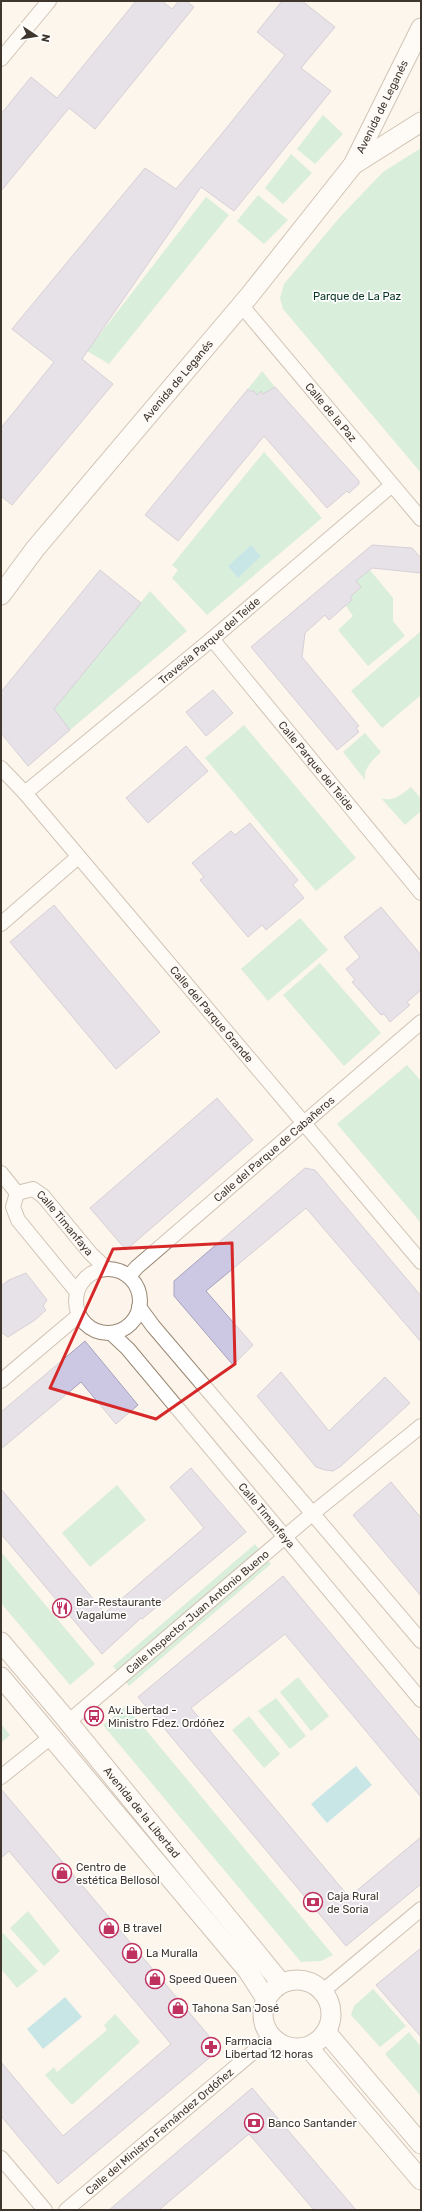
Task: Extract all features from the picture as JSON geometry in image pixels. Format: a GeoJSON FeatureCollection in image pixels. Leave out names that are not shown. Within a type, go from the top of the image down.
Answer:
{"type":"FeatureCollection","features":[{"type":"Feature","properties":{"kind":"street"},"geometry":{"type":"LineString","coordinates":[[1,59],[49,1]]}},
{"type":"Feature","properties":{"kind":"street","name":"Avenida de Leganés"},"geometry":{"type":"LineString","coordinates":[[1,595],[35,550],[241,305],[353,165],[421,28]]}},
{"type":"Feature","properties":{"kind":"street","name":"Avenida de Leganés"},"geometry":{"type":"LineString","coordinates":[[353,165],[421,122]]}},
{"type":"Feature","properties":{"kind":"street","name":"Calle de la Paz"},"geometry":{"type":"LineString","coordinates":[[241,305],[421,519]]}},
{"type":"Feature","properties":{"kind":"street","name":"Travesía Parque del Teide"},"geometry":{"type":"LineString","coordinates":[[25,793],[212,639],[392,485]]}},
{"type":"Feature","properties":{"kind":"street","name":"Calle Parque del Teide"},"geometry":{"type":"LineString","coordinates":[[212,639],[421,893]]}},
{"type":"Feature","properties":{"kind":"street","name":"Calle del Parque Grande"},"geometry":{"type":"LineString","coordinates":[[1,768],[25,793],[421,1262]]}},
{"type":"Feature","properties":{"kind":"street"},"geometry":{"type":"LineString","coordinates":[[1,924],[78,857]]}},
{"type":"Feature","properties":{"kind":"street","name":"Calle del Parque de Cabañeros"},"geometry":{"type":"LineString","coordinates":[[129,1276],[137,1267],[421,1022]]}},
{"type":"Feature","properties":{"kind":"street","name":"Calle Timanfaya"},"geometry":{"type":"LineString","coordinates":[[1,1173],[17,1193]]}},
{"type":"Feature","properties":{"kind":"street","name":"Calle Timanfaya"},"geometry":{"type":"LineString","coordinates":[[17,1193],[33,1189],[43,1196],[91,1254],[107,1269]]}},
{"type":"Feature","properties":{"kind":"street","name":"Calle Timanfaya"},"geometry":{"type":"LineString","coordinates":[[17,1193],[13,1207],[18,1220],[77,1292]]}},
{"type":"Feature","properties":{"kind":"street"},"geometry":{"type":"LineString","coordinates":[[107,1269],[119,1271],[129,1276],[136,1286],[139,1307],[134,1319],[123,1329],[111,1333],[102,1333],[86,1325],[78,1315],[76,1302],[77,1292],[82,1282],[94,1272],[107,1269]]}},
{"type":"Feature","properties":{"kind":"street"},"geometry":{"type":"LineString","coordinates":[[139,1307],[421,1641]]}},
{"type":"Feature","properties":{"kind":"street"},"geometry":{"type":"LineString","coordinates":[[1,1381],[78,1315]]}},
{"type":"Feature","properties":{"kind":"street","name":"Calle Timanfaya"},"geometry":{"type":"LineString","coordinates":[[111,1333],[128,1349],[421,1700]]}},
{"type":"Feature","properties":{"kind":"street","name":"Calle Inspector Juan Antonio Bueno"},"geometry":{"type":"LineString","coordinates":[[68,1722],[313,1513],[421,1426]]}},
{"type":"Feature","properties":{"kind":"street","name":"Avenida de la Libertad"},"geometry":{"type":"LineString","coordinates":[[1,1642],[282,1983]]}},
{"type":"Feature","properties":{"kind":"street","name":"Avenida de la Libertad"},"geometry":{"type":"LineString","coordinates":[[1,1678],[248,1971],[266,1999]]}},
{"type":"Feature","properties":{"kind":"street"},"geometry":{"type":"LineString","coordinates":[[1,1776],[51,1737]]}},
{"type":"Feature","properties":{"kind":"street"},"geometry":{"type":"LineString","coordinates":[[323,1991],[421,1909]]}},
{"type":"Feature","properties":{"kind":"street"},"geometry":{"type":"LineString","coordinates":[[292,1980],[303,1980],[314,1984],[323,1991],[329,2000],[331,2011],[330,2022],[326,2032],[318,2041],[308,2047],[288,2048],[271,2037],[266,2029],[263,2019],[263,2009],[266,1999],[272,1990],[282,1983],[292,1980]]}},
{"type":"Feature","properties":{"kind":"street"},"geometry":{"type":"LineString","coordinates":[[326,2032],[421,2144]]}},
{"type":"Feature","properties":{"kind":"street","name":"Calle del Ministro Fernández Ordóñez"},"geometry":{"type":"LineString","coordinates":[[66,2210],[271,2037]]}},
{"type":"Feature","properties":{"kind":"street"},"geometry":{"type":"LineString","coordinates":[[308,2047],[421,2180]]}},
{"type":"Feature","properties":{"kind":"street"},"geometry":{"type":"LineString","coordinates":[[1,2158],[45,2210]]}},
{"type":"Feature","properties":{"kind":"highlighted area"},"geometry":{"type":"Polygon","coordinates":[[[232,1243],[235,1364],[156,1419],[50,1388],[113,1249],[232,1243]]]}},
{"type":"Feature","properties":{"kind":"green space"},"geometry":{"type":"Polygon","coordinates":[[[323,115],[343,134],[315,164],[297,149],[323,115]]]}},
{"type":"Feature","properties":{"kind":"green space","name":"Parque de La Paz"},"geometry":{"type":"Polygon","coordinates":[[[421,148],[421,473],[283,309],[280,298],[284,284],[340,217],[383,172],[421,148]]]}},
{"type":"Feature","properties":{"kind":"green space"},"geometry":{"type":"Polygon","coordinates":[[[291,154],[312,173],[283,204],[265,188],[291,154]]]}},
{"type":"Feature","properties":{"kind":"green space"},"geometry":{"type":"Polygon","coordinates":[[[258,195],[288,220],[264,244],[237,221],[258,195]]]}},
{"type":"Feature","properties":{"kind":"green space"},"geometry":{"type":"Polygon","coordinates":[[[206,197],[229,215],[109,364],[87,351],[206,197]]]}},
{"type":"Feature","properties":{"kind":"green space"},"geometry":{"type":"Polygon","coordinates":[[[262,371],[275,387],[268,394],[263,394],[261,391],[257,395],[248,389],[262,371]]]}},
{"type":"Feature","properties":{"kind":"green space"},"geometry":{"type":"Polygon","coordinates":[[[264,452],[322,518],[207,615],[172,578],[178,570],[172,565],[264,452]]]}},
{"type":"Feature","properties":{"kind":"green space"},"geometry":{"type":"Polygon","coordinates":[[[370,570],[393,598],[393,621],[405,636],[368,666],[338,630],[353,616],[346,606],[352,600],[350,597],[361,587],[356,581],[370,570]]]}},
{"type":"Feature","properties":{"kind":"green space"},"geometry":{"type":"Polygon","coordinates":[[[150,591],[187,631],[70,730],[54,709],[150,591]]]}},
{"type":"Feature","properties":{"kind":"green space"},"geometry":{"type":"Polygon","coordinates":[[[421,631],[421,695],[382,728],[351,691],[421,631]]]}},
{"type":"Feature","properties":{"kind":"green space"},"geometry":{"type":"Polygon","coordinates":[[[244,725],[356,858],[316,891],[205,758],[244,725]]]}},
{"type":"Feature","properties":{"kind":"green space"},"geometry":{"type":"Polygon","coordinates":[[[365,733],[381,752],[367,768],[365,780],[343,752],[365,733]]]}},
{"type":"Feature","properties":{"kind":"green space"},"geometry":{"type":"Polygon","coordinates":[[[411,787],[421,799],[421,811],[405,825],[381,798],[393,799],[411,787]]]}},
{"type":"Feature","properties":{"kind":"green space"},"geometry":{"type":"Polygon","coordinates":[[[300,918],[328,950],[268,1001],[241,969],[300,918]]]}},
{"type":"Feature","properties":{"kind":"green space"},"geometry":{"type":"Polygon","coordinates":[[[320,963],[381,1033],[344,1066],[283,995],[320,963]]]}},
{"type":"Feature","properties":{"kind":"green space"},"geometry":{"type":"Polygon","coordinates":[[[407,1065],[421,1081],[421,1223],[337,1124],[407,1065]]]}},
{"type":"Feature","properties":{"kind":"green space"},"geometry":{"type":"Polygon","coordinates":[[[117,1485],[146,1520],[90,1567],[62,1533],[117,1485]]]}},
{"type":"Feature","properties":{"kind":"green space"},"geometry":{"type":"Polygon","coordinates":[[[255,1544],[271,1564],[129,1686],[113,1666],[255,1544]]]}},
{"type":"Feature","properties":{"kind":"green space"},"geometry":{"type":"Polygon","coordinates":[[[1,1552],[95,1664],[70,1685],[1,1603],[1,1552]]]}},
{"type":"Feature","properties":{"kind":"green space"},"geometry":{"type":"Polygon","coordinates":[[[298,1677],[329,1716],[311,1731],[280,1692],[298,1677]]]}},
{"type":"Feature","properties":{"kind":"green space"},"geometry":{"type":"Polygon","coordinates":[[[276,1698],[306,1736],[290,1749],[258,1711],[276,1698]]]}},
{"type":"Feature","properties":{"kind":"green space"},"geometry":{"type":"Polygon","coordinates":[[[126,1706],[333,1955],[321,1961],[301,1962],[103,1725],[126,1706]]]}},
{"type":"Feature","properties":{"kind":"green space"},"geometry":{"type":"Polygon","coordinates":[[[249,1716],[280,1754],[264,1768],[232,1730],[249,1716]]]}},
{"type":"Feature","properties":{"kind":"green space"},"geometry":{"type":"Polygon","coordinates":[[[1,1724],[10,1735],[1,1743],[1,1724]]]}},
{"type":"Feature","properties":{"kind":"green space"},"geometry":{"type":"Polygon","coordinates":[[[28,1911],[60,1951],[44,1966],[10,1928],[28,1911]]]}},
{"type":"Feature","properties":{"kind":"green space"},"geometry":{"type":"Polygon","coordinates":[[[3,1933],[38,1971],[17,1988],[1,1969],[1,1935],[3,1933]]]}},
{"type":"Feature","properties":{"kind":"green space"},"geometry":{"type":"Polygon","coordinates":[[[373,1989],[406,2026],[380,2047],[351,2015],[354,2006],[373,1989]]]}},
{"type":"Feature","properties":{"kind":"green space"},"geometry":{"type":"Polygon","coordinates":[[[115,2014],[140,2042],[72,2105],[45,2075],[54,2067],[57,2072],[107,2030],[104,2025],[115,2014]]]}},
{"type":"Feature","properties":{"kind":"green space"},"geometry":{"type":"Polygon","coordinates":[[[409,2032],[421,2047],[421,2096],[385,2054],[409,2032]]]}},
{"type":"Feature","properties":{"kind":"water"},"geometry":{"type":"Polygon","coordinates":[[[251,545],[261,556],[238,578],[228,566],[251,545]]]}},
{"type":"Feature","properties":{"kind":"water"},"geometry":{"type":"Polygon","coordinates":[[[356,1766],[372,1785],[327,1823],[311,1804],[356,1766]]]}},
{"type":"Feature","properties":{"kind":"water"},"geometry":{"type":"Polygon","coordinates":[[[65,1997],[82,2017],[43,2049],[27,2029],[65,1997]]]}},
{"type":"Feature","properties":{"kind":"building"},"geometry":{"type":"Polygon","coordinates":[[[136,1],[162,1],[172,9],[179,1],[186,1],[194,7],[95,129],[69,108],[1,191],[1,114],[31,77],[57,98],[136,1]]]}},
{"type":"Feature","properties":{"kind":"building"},"geometry":{"type":"Polygon","coordinates":[[[282,1],[302,1],[335,27],[301,68],[331,91],[234,211],[201,187],[82,359],[113,384],[12,505],[1,496],[1,428],[54,362],[12,329],[145,168],[176,189],[220,136],[285,55],[257,32],[282,1]]]}},
{"type":"Feature","properties":{"kind":"building"},"geometry":{"type":"Polygon","coordinates":[[[275,387],[359,481],[359,484],[349,493],[347,491],[327,508],[264,436],[178,541],[145,515],[248,389],[251,392],[253,390],[257,395],[261,391],[263,394],[275,387]]]}},
{"type":"Feature","properties":{"kind":"building"},"geometry":{"type":"Polygon","coordinates":[[[372,545],[412,548],[421,558],[421,573],[372,568],[356,581],[361,587],[350,597],[352,600],[329,620],[325,615],[305,633],[302,657],[359,726],[356,728],[359,732],[337,750],[251,647],[372,545]]]}},
{"type":"Feature","properties":{"kind":"building"},"geometry":{"type":"Polygon","coordinates":[[[100,570],[141,603],[54,709],[70,730],[28,766],[1,733],[1,692],[100,570]]]}},
{"type":"Feature","properties":{"kind":"building"},"geometry":{"type":"Polygon","coordinates":[[[213,690],[233,713],[206,736],[186,712],[213,690]]]}},
{"type":"Feature","properties":{"kind":"building"},"geometry":{"type":"Polygon","coordinates":[[[186,746],[208,771],[148,823],[126,798],[186,746]]]}},
{"type":"Feature","properties":{"kind":"building"},"geometry":{"type":"Polygon","coordinates":[[[250,823],[298,880],[293,885],[304,898],[266,930],[262,925],[248,937],[200,880],[204,877],[192,863],[231,831],[235,835],[250,823]]]}},
{"type":"Feature","properties":{"kind":"building"},"geometry":{"type":"Polygon","coordinates":[[[54,905],[160,1032],[116,1069],[10,942],[54,905]]]}},
{"type":"Feature","properties":{"kind":"building"},"geometry":{"type":"Polygon","coordinates":[[[381,907],[421,955],[421,990],[407,1002],[410,1005],[390,1022],[384,1014],[381,1015],[352,982],[355,980],[346,969],[360,957],[344,937],[381,907]]]}},
{"type":"Feature","properties":{"kind":"building"},"geometry":{"type":"Polygon","coordinates":[[[217,1098],[253,1140],[126,1250],[90,1208],[217,1098]]]}},
{"type":"Feature","properties":{"kind":"building"},"geometry":{"type":"Polygon","coordinates":[[[305,1168],[315,1170],[421,1296],[421,1342],[306,1208],[206,1291],[253,1345],[233,1365],[174,1296],[174,1281],[305,1168]]]}},
{"type":"Feature","properties":{"kind":"building"},"geometry":{"type":"Polygon","coordinates":[[[26,1273],[47,1300],[43,1306],[46,1310],[35,1320],[8,1337],[1,1332],[1,1286],[9,1280],[26,1273]]]}},
{"type":"Feature","properties":{"kind":"building"},"geometry":{"type":"Polygon","coordinates":[[[85,1341],[138,1405],[116,1424],[81,1382],[1,1449],[1,1412],[85,1341]]]}},
{"type":"Feature","properties":{"kind":"building"},"geometry":{"type":"Polygon","coordinates":[[[281,1372],[329,1431],[385,1377],[410,1403],[341,1466],[333,1471],[325,1470],[316,1467],[257,1396],[281,1372]]]}},
{"type":"Feature","properties":{"kind":"building"},"geometry":{"type":"Polygon","coordinates":[[[191,1468],[246,1532],[142,1619],[141,1618],[102,1654],[1,1534],[1,1489],[105,1613],[204,1528],[170,1487],[191,1468]]]}},
{"type":"Feature","properties":{"kind":"building"},"geometry":{"type":"Polygon","coordinates":[[[391,1482],[421,1518],[421,1596],[353,1515],[391,1482]]]}},
{"type":"Feature","properties":{"kind":"building"},"geometry":{"type":"Polygon","coordinates":[[[283,1576],[421,1742],[421,1797],[285,1634],[191,1708],[349,1897],[421,1837],[421,1884],[346,1946],[138,1697],[283,1576]]]}},
{"type":"Feature","properties":{"kind":"building"},"geometry":{"type":"Polygon","coordinates":[[[1,1789],[220,2049],[58,2184],[1,2116],[1,2062],[63,2136],[171,2044],[9,1851],[1,1858],[1,1789]]]}},
{"type":"Feature","properties":{"kind":"building"},"geometry":{"type":"Polygon","coordinates":[[[421,1948],[421,2037],[376,1985],[421,1948]]]}},
{"type":"Feature","properties":{"kind":"building"},"geometry":{"type":"Polygon","coordinates":[[[252,2088],[356,2210],[314,2210],[249,2134],[159,2210],[109,2210],[252,2088]]]}},
{"type":"Feature","properties":{"kind":"place","name":"Bar-Restaurante Vagalume"},"geometry":{"type":"Point","coordinates":[62,1608]}},
{"type":"Feature","properties":{"kind":"place","name":"Av. Libertad - Ministro Fdez. Ordóñez"},"geometry":{"type":"Point","coordinates":[94,1716]}},
{"type":"Feature","properties":{"kind":"place","name":"Centro de estética Bellosol"},"geometry":{"type":"Point","coordinates":[62,1873]}},
{"type":"Feature","properties":{"kind":"place","name":"Caja Rural de Soria"},"geometry":{"type":"Point","coordinates":[313,1902]}},
{"type":"Feature","properties":{"kind":"place","name":"B travel"},"geometry":{"type":"Point","coordinates":[109,1928]}},
{"type":"Feature","properties":{"kind":"place","name":"La Muralla"},"geometry":{"type":"Point","coordinates":[132,1953]}},
{"type":"Feature","properties":{"kind":"place","name":"Speed Queen"},"geometry":{"type":"Point","coordinates":[155,1979]}},
{"type":"Feature","properties":{"kind":"place","name":"Tahona San José"},"geometry":{"type":"Point","coordinates":[178,2008]}},
{"type":"Feature","properties":{"kind":"place","name":"Farmacia Libertad 12 horas"},"geometry":{"type":"Point","coordinates":[211,2047]}},
{"type":"Feature","properties":{"kind":"place","name":"Banco Santander"},"geometry":{"type":"Point","coordinates":[254,2123]}}]}
